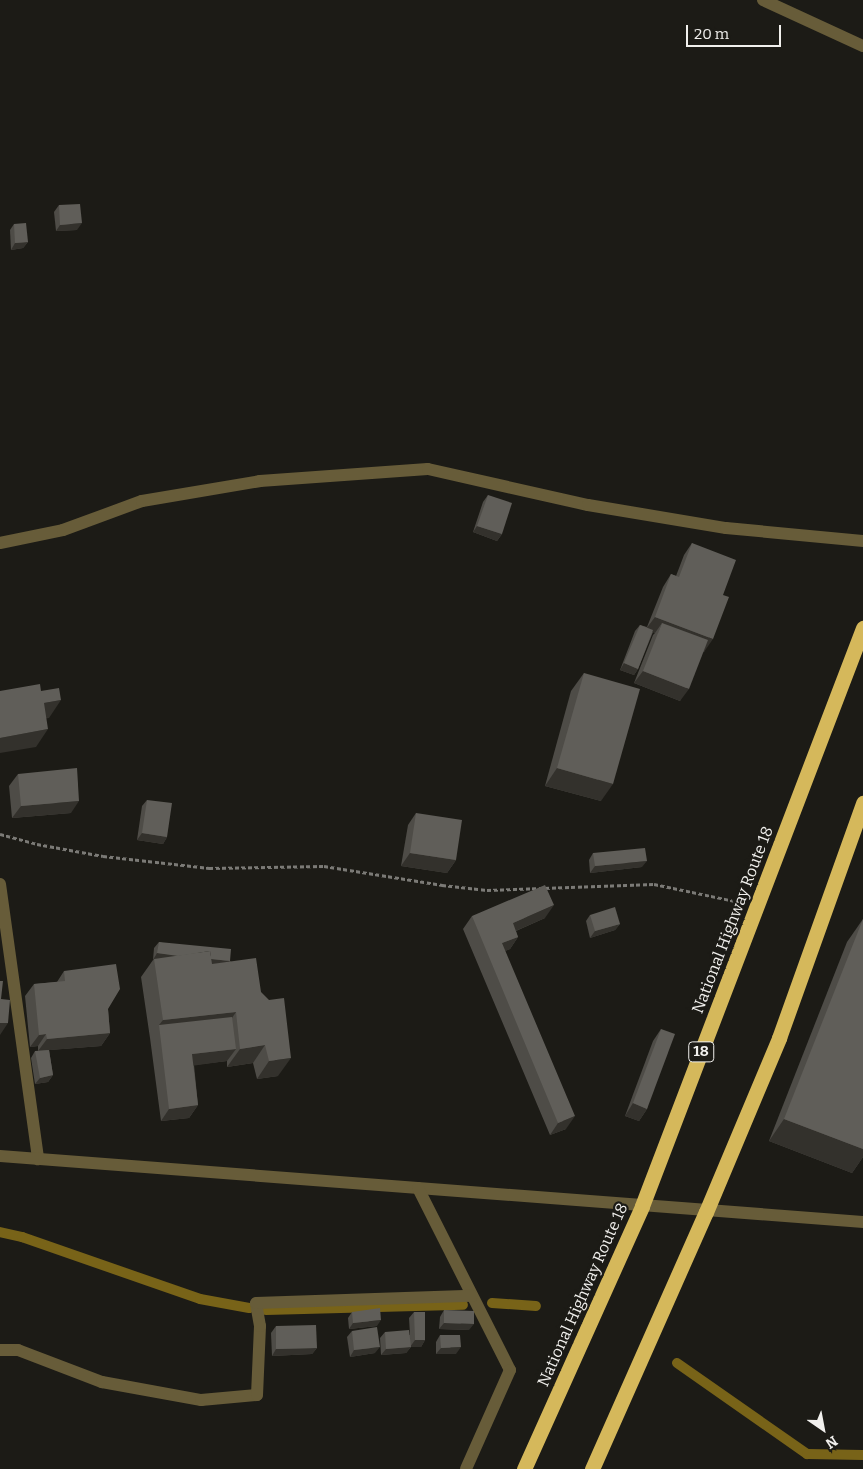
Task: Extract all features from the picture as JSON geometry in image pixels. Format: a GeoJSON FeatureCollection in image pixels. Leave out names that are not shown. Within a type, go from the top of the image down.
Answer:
{"type":"FeatureCollection","features":[{"type":"Feature","properties":{"kind":"highway","name":"National Highway Route 18"},"geometry":{"type":"LineString","coordinates":[[524,1469],[642,1206],[863,628]]}},
{"type":"Feature","properties":{"kind":"highway"},"geometry":{"type":"LineString","coordinates":[[592,1469],[706,1212],[778,1038],[863,804]]}},
{"type":"Feature","properties":{"kind":"street"},"geometry":{"type":"LineString","coordinates":[[764,0],[863,46]]}},
{"type":"Feature","properties":{"kind":"street"},"geometry":{"type":"LineString","coordinates":[[0,542],[63,530],[152,499],[260,481],[428,469],[588,506],[726,528],[863,541]]}},
{"type":"Feature","properties":{"kind":"street"},"geometry":{"type":"LineString","coordinates":[[0,884],[38,1159]]}},
{"type":"Feature","properties":{"kind":"street"},"geometry":{"type":"LineString","coordinates":[[0,1156],[706,1212],[863,1222]]}},
{"type":"Feature","properties":{"kind":"street"},"geometry":{"type":"LineString","coordinates":[[418,1188],[510,1370],[466,1469]]}},
{"type":"Feature","properties":{"kind":"street"},"geometry":{"type":"LineString","coordinates":[[0,1350],[18,1350],[102,1382],[201,1400],[257,1395],[260,1326],[256,1302],[472,1296]]}},
{"type":"Feature","properties":{"kind":"path"},"geometry":{"type":"LineString","coordinates":[[0,834],[37,844],[103,856],[209,868],[324,866],[442,885],[487,890],[654,884],[757,906]]}},
{"type":"Feature","properties":{"kind":"building"},"geometry":{"type":"Polygon","coordinates":[[[80,204],[82,223],[60,225],[59,205],[80,204]]]}},
{"type":"Feature","properties":{"kind":"building"},"geometry":{"type":"Polygon","coordinates":[[[26,223],[28,242],[15,243],[14,224],[26,223]]]}},
{"type":"Feature","properties":{"kind":"building"},"geometry":{"type":"Polygon","coordinates":[[[488,495],[512,503],[502,534],[477,526],[488,495]]]}},
{"type":"Feature","properties":{"kind":"building"},"geometry":{"type":"Polygon","coordinates":[[[692,543],[736,560],[723,595],[729,597],[713,639],[655,617],[671,574],[679,577],[692,543]]]}},
{"type":"Feature","properties":{"kind":"building"},"geometry":{"type":"Polygon","coordinates":[[[662,623],[708,640],[689,689],[643,671],[662,623]]]}},
{"type":"Feature","properties":{"kind":"building"},"geometry":{"type":"Polygon","coordinates":[[[640,625],[653,630],[638,669],[624,663],[640,625]]]}},
{"type":"Feature","properties":{"kind":"building"},"geometry":{"type":"Polygon","coordinates":[[[584,673],[640,689],[613,784],[557,768],[584,673]]]}},
{"type":"Feature","properties":{"kind":"building"},"geometry":{"type":"Polygon","coordinates":[[[40,684],[41,691],[59,688],[61,700],[44,703],[48,729],[0,738],[0,691],[40,684]]]}},
{"type":"Feature","properties":{"kind":"building"},"geometry":{"type":"Polygon","coordinates":[[[77,768],[79,801],[21,806],[18,774],[77,768]]]}},
{"type":"Feature","properties":{"kind":"building"},"geometry":{"type":"Polygon","coordinates":[[[147,800],[172,803],[167,837],[142,833],[147,800]]]}},
{"type":"Feature","properties":{"kind":"building"},"geometry":{"type":"Polygon","coordinates":[[[416,813],[462,820],[456,860],[410,853],[416,813]]]}},
{"type":"Feature","properties":{"kind":"building"},"geometry":{"type":"Polygon","coordinates":[[[645,848],[647,861],[595,866],[593,853],[645,848]]]}},
{"type":"Feature","properties":{"kind":"building"},"geometry":{"type":"Polygon","coordinates":[[[545,885],[554,905],[513,923],[518,937],[502,943],[575,1116],[558,1123],[472,916],[545,885]]]}},
{"type":"Feature","properties":{"kind":"building"},"geometry":{"type":"Polygon","coordinates":[[[615,907],[620,924],[595,931],[590,915],[615,907]]]}},
{"type":"Feature","properties":{"kind":"building"},"geometry":{"type":"Polygon","coordinates":[[[863,919],[863,1149],[784,1119],[863,919]]]}},
{"type":"Feature","properties":{"kind":"building"},"geometry":{"type":"Polygon","coordinates":[[[159,942],[231,949],[230,961],[211,959],[210,951],[178,956],[157,953],[159,942]]]}},
{"type":"Feature","properties":{"kind":"building"},"geometry":{"type":"Polygon","coordinates":[[[210,951],[212,964],[256,958],[261,992],[269,1000],[284,998],[291,1058],[269,1061],[265,1045],[240,1049],[236,1012],[163,1020],[154,959],[210,951]]]}},
{"type":"Feature","properties":{"kind":"building"},"geometry":{"type":"Polygon","coordinates":[[[116,964],[120,989],[108,1009],[110,1033],[47,1039],[46,1034],[39,1035],[34,984],[65,981],[64,971],[116,964]]]}},
{"type":"Feature","properties":{"kind":"building"},"geometry":{"type":"Polygon","coordinates":[[[0,981],[3,981],[1,999],[10,1000],[8,1023],[0,1023],[0,981]]]}},
{"type":"Feature","properties":{"kind":"building"},"geometry":{"type":"Polygon","coordinates":[[[232,1017],[236,1049],[192,1054],[198,1105],[169,1109],[159,1025],[232,1017]]]}},
{"type":"Feature","properties":{"kind":"building"},"geometry":{"type":"Polygon","coordinates":[[[661,1029],[675,1034],[647,1109],[633,1103],[661,1029]]]}},
{"type":"Feature","properties":{"kind":"building"},"geometry":{"type":"Polygon","coordinates":[[[49,1050],[53,1075],[40,1078],[35,1051],[49,1050]]]}},
{"type":"Feature","properties":{"kind":"building"},"geometry":{"type":"Polygon","coordinates":[[[380,1308],[381,1320],[353,1323],[352,1312],[380,1308]]]}},
{"type":"Feature","properties":{"kind":"building"},"geometry":{"type":"Polygon","coordinates":[[[444,1310],[474,1311],[474,1324],[444,1323],[444,1310]]]}},
{"type":"Feature","properties":{"kind":"building"},"geometry":{"type":"Polygon","coordinates":[[[414,1312],[425,1312],[425,1340],[415,1340],[414,1312]]]}},
{"type":"Feature","properties":{"kind":"building"},"geometry":{"type":"Polygon","coordinates":[[[316,1325],[317,1348],[276,1349],[276,1326],[316,1325]]]}},
{"type":"Feature","properties":{"kind":"building"},"geometry":{"type":"Polygon","coordinates":[[[377,1327],[380,1347],[354,1350],[352,1331],[377,1327]]]}},
{"type":"Feature","properties":{"kind":"building"},"geometry":{"type":"Polygon","coordinates":[[[409,1330],[411,1347],[386,1349],[385,1332],[409,1330]]]}},
{"type":"Feature","properties":{"kind":"building"},"geometry":{"type":"Polygon","coordinates":[[[440,1335],[460,1335],[461,1347],[441,1348],[440,1335]]]}},
{"type":"Feature","properties":{"kind":"waterway"},"geometry":{"type":"LineString","coordinates":[[0,1232],[22,1237],[200,1299],[249,1308]]}},
{"type":"Feature","properties":{"kind":"waterway"},"geometry":{"type":"LineString","coordinates":[[492,1303],[536,1306]]}},
{"type":"Feature","properties":{"kind":"waterway"},"geometry":{"type":"LineString","coordinates":[[266,1310],[463,1305]]}},
{"type":"Feature","properties":{"kind":"waterway"},"geometry":{"type":"LineString","coordinates":[[677,1363],[807,1454],[863,1455]]}}]}
